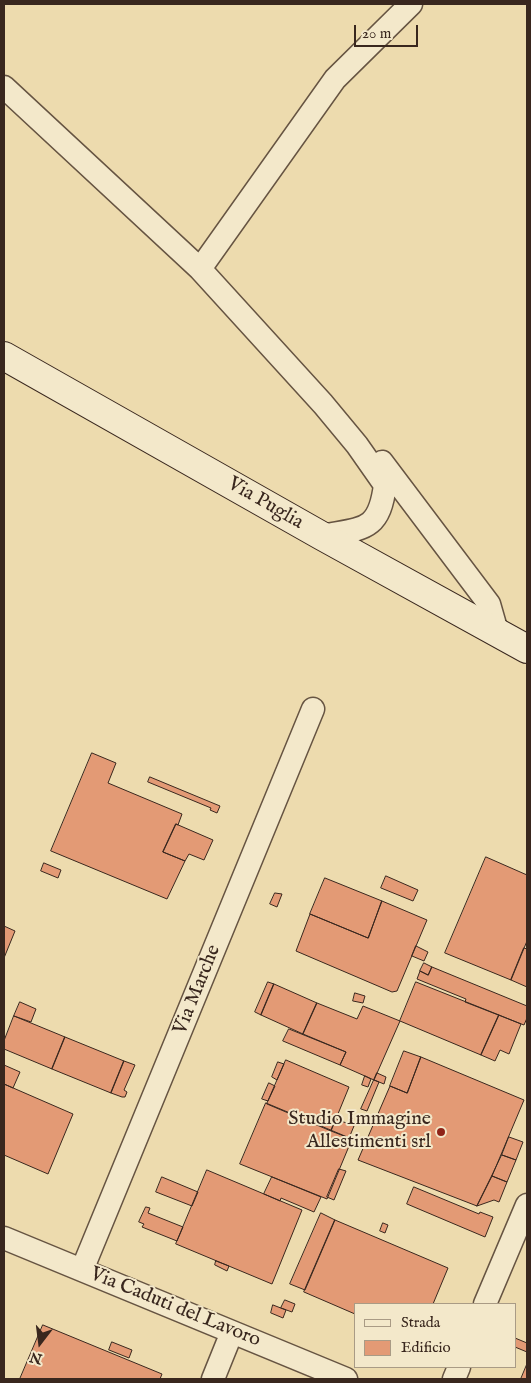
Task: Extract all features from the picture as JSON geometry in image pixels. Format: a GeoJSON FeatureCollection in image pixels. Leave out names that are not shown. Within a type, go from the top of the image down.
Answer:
{"type":"FeatureCollection","features":[{"type":"Feature","properties":{"kind":"main road","name":"Via Puglia"},"geometry":{"type":"LineString","coordinates":[[4,356],[322,536],[527,649]]}},
{"type":"Feature","properties":{"kind":"street"},"geometry":{"type":"LineString","coordinates":[[200,269],[335,78],[410,4]]}},
{"type":"Feature","properties":{"kind":"street"},"geometry":{"type":"LineString","coordinates":[[4,87],[200,269],[323,404],[357,445],[385,485],[377,517],[366,527],[322,536]]}},
{"type":"Feature","properties":{"kind":"street"},"geometry":{"type":"LineString","coordinates":[[323,404],[372,449],[489,604],[497,632]]}},
{"type":"Feature","properties":{"kind":"street","name":"Via Marche"},"geometry":{"type":"LineString","coordinates":[[82,1270],[313,709]]}},
{"type":"Feature","properties":{"kind":"street"},"geometry":{"type":"LineString","coordinates":[[485,1303],[527,1204]]}},
{"type":"Feature","properties":{"kind":"street","name":"Via Caduti del Lavoro"},"geometry":{"type":"LineString","coordinates":[[4,1238],[346,1379]]}},
{"type":"Feature","properties":{"kind":"street"},"geometry":{"type":"LineString","coordinates":[[213,1379],[232,1332]]}},
{"type":"Feature","properties":{"kind":"building"},"geometry":{"type":"Polygon","coordinates":[[[92,753],[116,763],[108,783],[182,814],[163,852],[185,861],[167,899],[51,851],[92,753]]]}},
{"type":"Feature","properties":{"kind":"building"},"geometry":{"type":"Polygon","coordinates":[[[150,777],[220,806],[217,813],[210,810],[211,808],[148,782],[150,777]]]}},
{"type":"Feature","properties":{"kind":"building"},"geometry":{"type":"Polygon","coordinates":[[[176,824],[213,840],[204,860],[189,854],[185,861],[163,852],[176,824]]]}},
{"type":"Feature","properties":{"kind":"building"},"geometry":{"type":"Polygon","coordinates":[[[486,857],[527,875],[527,941],[511,980],[445,953],[486,857]]]}},
{"type":"Feature","properties":{"kind":"building"},"geometry":{"type":"Polygon","coordinates":[[[44,863],[61,870],[58,878],[41,871],[44,863]]]}},
{"type":"Feature","properties":{"kind":"building"},"geometry":{"type":"Polygon","coordinates":[[[386,876],[418,890],[413,901],[381,888],[386,876]]]}},
{"type":"Feature","properties":{"kind":"building"},"geometry":{"type":"Polygon","coordinates":[[[325,878],[382,901],[368,938],[310,914],[325,878]]]}},
{"type":"Feature","properties":{"kind":"building"},"geometry":{"type":"Polygon","coordinates":[[[275,893],[282,894],[277,907],[270,904],[275,893]]]}},
{"type":"Feature","properties":{"kind":"building"},"geometry":{"type":"Polygon","coordinates":[[[382,901],[427,920],[397,991],[392,992],[296,951],[310,914],[368,938],[382,901]]]}},
{"type":"Feature","properties":{"kind":"building"},"geometry":{"type":"Polygon","coordinates":[[[4,926],[15,931],[4,958],[4,926]]]}},
{"type":"Feature","properties":{"kind":"building"},"geometry":{"type":"Polygon","coordinates":[[[416,946],[428,952],[424,961],[412,956],[416,946]]]}},
{"type":"Feature","properties":{"kind":"building"},"geometry":{"type":"Polygon","coordinates":[[[524,948],[527,949],[527,987],[511,980],[524,948]]]}},
{"type":"Feature","properties":{"kind":"building"},"geometry":{"type":"Polygon","coordinates":[[[424,963],[432,967],[428,975],[420,971],[424,963]]]}},
{"type":"Feature","properties":{"kind":"building"},"geometry":{"type":"Polygon","coordinates":[[[432,967],[527,1006],[527,1018],[524,1025],[465,1002],[466,999],[417,979],[420,971],[428,975],[432,967]]]}},
{"type":"Feature","properties":{"kind":"building"},"geometry":{"type":"Polygon","coordinates":[[[268,982],[274,984],[261,1015],[255,1012],[268,982]]]}},
{"type":"Feature","properties":{"kind":"building"},"geometry":{"type":"Polygon","coordinates":[[[416,982],[499,1015],[481,1055],[400,1021],[416,982]]]}},
{"type":"Feature","properties":{"kind":"building"},"geometry":{"type":"Polygon","coordinates":[[[274,984],[317,1003],[303,1034],[261,1015],[274,984]]]}},
{"type":"Feature","properties":{"kind":"building"},"geometry":{"type":"Polygon","coordinates":[[[355,993],[365,996],[363,1003],[353,1001],[355,993]]]}},
{"type":"Feature","properties":{"kind":"building"},"geometry":{"type":"Polygon","coordinates":[[[20,1002],[36,1009],[31,1022],[14,1016],[20,1002]]]}},
{"type":"Feature","properties":{"kind":"building"},"geometry":{"type":"Polygon","coordinates":[[[317,1003],[357,1019],[363,1006],[400,1021],[374,1080],[340,1065],[346,1052],[303,1034],[317,1003]]]}},
{"type":"Feature","properties":{"kind":"building"},"geometry":{"type":"Polygon","coordinates":[[[499,1015],[521,1024],[509,1054],[500,1050],[495,1061],[481,1055],[499,1015]]]}},
{"type":"Feature","properties":{"kind":"building"},"geometry":{"type":"Polygon","coordinates":[[[14,1016],[65,1037],[52,1069],[4,1049],[4,1041],[14,1016]]]}},
{"type":"Feature","properties":{"kind":"building"},"geometry":{"type":"Polygon","coordinates":[[[289,1029],[346,1052],[340,1065],[283,1041],[289,1029]]]}},
{"type":"Feature","properties":{"kind":"building"},"geometry":{"type":"Polygon","coordinates":[[[65,1037],[124,1061],[111,1093],[52,1069],[65,1037]]]}},
{"type":"Feature","properties":{"kind":"building"},"geometry":{"type":"Polygon","coordinates":[[[404,1051],[421,1057],[407,1093],[390,1086],[404,1051]]]}},
{"type":"Feature","properties":{"kind":"building","name":"Studio Immagine Allestimenti srl"},"geometry":{"type":"Polygon","coordinates":[[[421,1057],[524,1100],[492,1176],[477,1206],[358,1160],[390,1086],[407,1093],[421,1057]]]}},
{"type":"Feature","properties":{"kind":"building"},"geometry":{"type":"Polygon","coordinates":[[[286,1060],[349,1087],[331,1131],[267,1104],[286,1060]]]}},
{"type":"Feature","properties":{"kind":"building"},"geometry":{"type":"Polygon","coordinates":[[[124,1061],[135,1065],[124,1090],[127,1092],[125,1097],[122,1097],[111,1093],[124,1061]]]}},
{"type":"Feature","properties":{"kind":"building"},"geometry":{"type":"Polygon","coordinates":[[[278,1062],[284,1064],[277,1080],[272,1077],[278,1062]]]}},
{"type":"Feature","properties":{"kind":"building"},"geometry":{"type":"Polygon","coordinates":[[[4,1065],[20,1072],[13,1088],[4,1084],[4,1065]]]}},
{"type":"Feature","properties":{"kind":"building"},"geometry":{"type":"Polygon","coordinates":[[[377,1073],[386,1077],[384,1084],[374,1080],[377,1073]]]}},
{"type":"Feature","properties":{"kind":"building"},"geometry":{"type":"Polygon","coordinates":[[[365,1076],[371,1079],[368,1087],[362,1085],[365,1076]]]}},
{"type":"Feature","properties":{"kind":"building"},"geometry":{"type":"Polygon","coordinates":[[[374,1080],[379,1082],[367,1111],[361,1109],[374,1080]]]}},
{"type":"Feature","properties":{"kind":"building"},"geometry":{"type":"Polygon","coordinates":[[[269,1083],[275,1086],[268,1101],[262,1099],[269,1083]]]}},
{"type":"Feature","properties":{"kind":"building"},"geometry":{"type":"Polygon","coordinates":[[[4,1084],[73,1114],[48,1174],[4,1155],[4,1084]]]}},
{"type":"Feature","properties":{"kind":"building"},"geometry":{"type":"Polygon","coordinates":[[[266,1103],[352,1139],[327,1199],[240,1164],[266,1103]]]}},
{"type":"Feature","properties":{"kind":"building"},"geometry":{"type":"Polygon","coordinates":[[[336,1119],[354,1126],[349,1138],[331,1131],[336,1119]]]}},
{"type":"Feature","properties":{"kind":"building"},"geometry":{"type":"Polygon","coordinates":[[[509,1137],[523,1142],[516,1160],[502,1155],[509,1137]]]}},
{"type":"Feature","properties":{"kind":"building"},"geometry":{"type":"Polygon","coordinates":[[[502,1155],[516,1160],[507,1182],[492,1176],[502,1155]]]}},
{"type":"Feature","properties":{"kind":"building"},"geometry":{"type":"Polygon","coordinates":[[[339,1169],[346,1171],[334,1200],[327,1197],[339,1169]]]}},
{"type":"Feature","properties":{"kind":"building"},"geometry":{"type":"Polygon","coordinates":[[[207,1170],[302,1210],[272,1284],[176,1244],[207,1170]]]}},
{"type":"Feature","properties":{"kind":"building"},"geometry":{"type":"Polygon","coordinates":[[[492,1176],[507,1182],[499,1202],[494,1200],[477,1206],[492,1176]]]}},
{"type":"Feature","properties":{"kind":"building"},"geometry":{"type":"Polygon","coordinates":[[[162,1177],[198,1192],[192,1206],[156,1192],[162,1177]]]}},
{"type":"Feature","properties":{"kind":"building"},"geometry":{"type":"Polygon","coordinates":[[[272,1177],[321,1197],[314,1212],[281,1198],[280,1201],[264,1194],[272,1177]]]}},
{"type":"Feature","properties":{"kind":"building"},"geometry":{"type":"Polygon","coordinates":[[[414,1187],[479,1214],[480,1212],[493,1217],[485,1237],[407,1204],[414,1187]]]}},
{"type":"Feature","properties":{"kind":"building"},"geometry":{"type":"Polygon","coordinates":[[[146,1207],[150,1208],[148,1213],[183,1227],[177,1241],[142,1227],[144,1224],[139,1222],[146,1207]]]}},
{"type":"Feature","properties":{"kind":"building"},"geometry":{"type":"Polygon","coordinates":[[[321,1213],[335,1220],[305,1290],[290,1284],[321,1213]]]}},
{"type":"Feature","properties":{"kind":"building"},"geometry":{"type":"Polygon","coordinates":[[[335,1220],[448,1268],[433,1303],[354,1303],[354,1314],[304,1292],[335,1220]]]}},
{"type":"Feature","properties":{"kind":"building"},"geometry":{"type":"Polygon","coordinates":[[[383,1223],[388,1225],[385,1233],[380,1231],[383,1223]]]}},
{"type":"Feature","properties":{"kind":"building"},"geometry":{"type":"Polygon","coordinates":[[[216,1261],[229,1266],[227,1271],[215,1265],[216,1261]]]}},
{"type":"Feature","properties":{"kind":"building"},"geometry":{"type":"Polygon","coordinates":[[[285,1300],[295,1304],[292,1312],[281,1308],[285,1300]]]}},
{"type":"Feature","properties":{"kind":"building"},"geometry":{"type":"Polygon","coordinates":[[[273,1305],[286,1310],[283,1318],[271,1313],[273,1305]]]}},
{"type":"Feature","properties":{"kind":"building"},"geometry":{"type":"Polygon","coordinates":[[[43,1325],[162,1374],[160,1379],[20,1379],[43,1325]]]}},
{"type":"Feature","properties":{"kind":"building"},"geometry":{"type":"Polygon","coordinates":[[[516,1338],[527,1343],[527,1352],[516,1347],[516,1338]]]}},
{"type":"Feature","properties":{"kind":"building"},"geometry":{"type":"Polygon","coordinates":[[[112,1342],[132,1350],[129,1358],[109,1350],[112,1342]]]}},
{"type":"Feature","properties":{"kind":"building"},"geometry":{"type":"Polygon","coordinates":[[[527,1364],[527,1379],[521,1379],[527,1364]]]}},
{"type":"Feature","properties":{"kind":"place","name":"Studio Immagine Allestimenti srl"},"geometry":{"type":"Point","coordinates":[441,1132]}}]}
